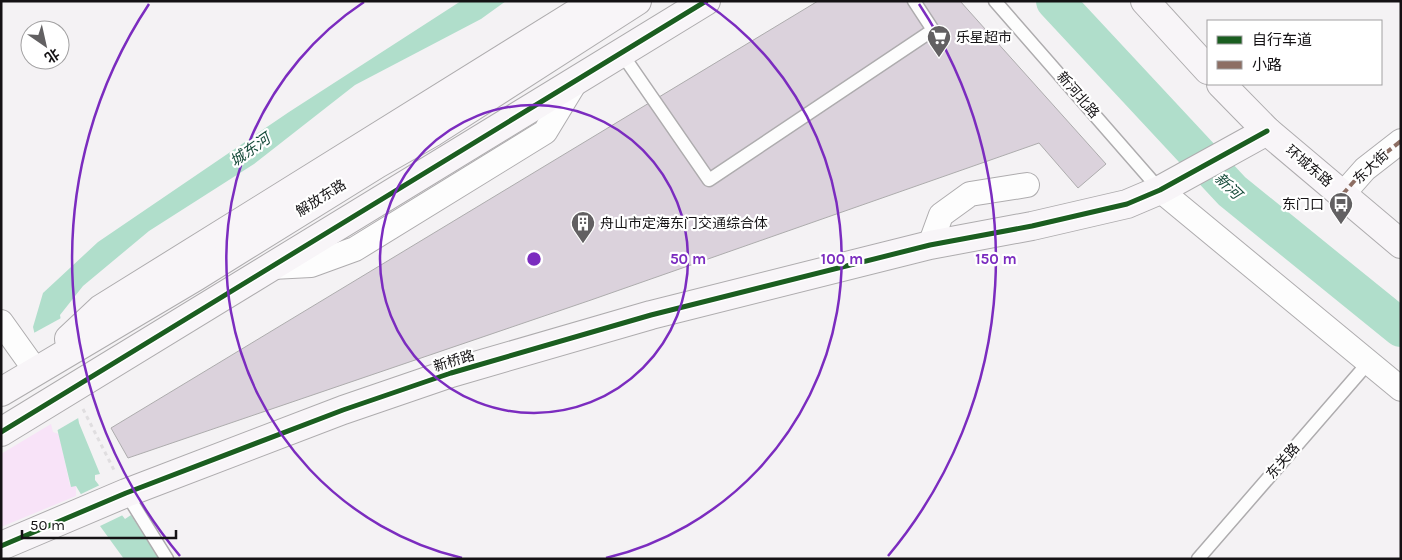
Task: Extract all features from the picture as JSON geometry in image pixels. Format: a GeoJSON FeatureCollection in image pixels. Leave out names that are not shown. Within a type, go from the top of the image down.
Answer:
{"type":"FeatureCollection","features":[{"type":"Feature","properties":{"kind":"street"},"geometry":{"type":"LineString","coordinates":[[1,322],[36,371],[101,308],[596,1]]}},
{"type":"Feature","properties":{"kind":"street","name":"解放东路"},"geometry":{"type":"LineString","coordinates":[[1,392],[376,164],[434,132],[558,54],[637,1]]}},
{"type":"Feature","properties":{"kind":"street"},"geometry":{"type":"LineString","coordinates":[[1,432],[706,1]]}},
{"type":"Feature","properties":{"kind":"street"},"geometry":{"type":"LineString","coordinates":[[1145,1],[1207,69]]}},
{"type":"Feature","properties":{"kind":"street"},"geometry":{"type":"LineString","coordinates":[[558,54],[576,80]]}},
{"type":"Feature","properties":{"kind":"street","name":"环城东路"},"geometry":{"type":"LineString","coordinates":[[1222,85],[1267,131],[1401,244]]}},
{"type":"Feature","properties":{"kind":"street","name":"新桥路"},"geometry":{"type":"LineString","coordinates":[[1,546],[120,495],[342,410],[451,373],[651,315],[930,245],[1032,226],[1127,204],[1160,190],[1267,131]]}},
{"type":"Feature","properties":{"kind":"street","name":"东大街"},"geometry":{"type":"LineString","coordinates":[[1342,195],[1365,169],[1401,142]]}},
{"type":"Feature","properties":{"kind":"street"},"geometry":{"type":"LineString","coordinates":[[930,245],[941,215],[970,194],[1027,185]]}},
{"type":"Feature","properties":{"kind":"street"},"geometry":{"type":"LineString","coordinates":[[1160,190],[1401,389]]}},
{"type":"Feature","properties":{"kind":"lane"},"geometry":{"type":"LineString","coordinates":[[622,54],[710,180],[933,30],[914,1]]}},
{"type":"Feature","properties":{"kind":"lane","name":"新河北路"},"geometry":{"type":"LineString","coordinates":[[995,1],[1160,190]]}},
{"type":"Feature","properties":{"kind":"lane","name":"东关路"},"geometry":{"type":"LineString","coordinates":[[1198,559],[1368,363]]}},
{"type":"Feature","properties":{"kind":"lane"},"geometry":{"type":"LineString","coordinates":[[120,495],[167,559]]}},
{"type":"Feature","properties":{"kind":"path"},"geometry":{"type":"LineString","coordinates":[[74,413],[83,409],[120,495]]}},
{"type":"Feature","properties":{"kind":"shaded area"},"geometry":{"type":"Polygon","coordinates":[[[51,424],[53,432],[59,434],[70,486],[76,486],[76,496],[1,527],[1,454],[51,424]]]}},
{"type":"Feature","properties":{"kind":"water","name":"城东河"},"geometry":{"type":"Polygon","coordinates":[[[461,1],[506,1],[481,19],[355,85],[254,164],[149,231],[83,286],[60,315],[79,423],[100,474],[95,475],[95,480],[125,519],[131,515],[159,559],[124,559],[100,526],[76,486],[71,487],[33,327],[43,293],[98,242],[289,112],[461,1]]]}},
{"type":"Feature","properties":{"kind":"pier"},"geometry":{"type":"Polygon","coordinates":[[[63,317],[80,417],[56,431],[32,334],[63,317]]]}},
{"type":"Feature","properties":{"kind":"pier"},"geometry":{"type":"Polygon","coordinates":[[[102,484],[125,514],[98,527],[79,495],[102,484]]]}},
{"type":"Feature","properties":{"kind":"building","name":"舟山市定海东门交通综合体"},"geometry":{"type":"Polygon","coordinates":[[[818,1],[960,1],[1106,164],[1078,188],[1039,143],[591,300],[128,458],[111,428],[818,1]]]}},
{"type":"Feature","properties":{"kind":"waterway","name":"新河"},"geometry":{"type":"LineString","coordinates":[[1055,1],[1232,191],[1401,328]]}},
{"type":"Feature","properties":{"kind":"marked path"},"geometry":{"type":"LineString","coordinates":[[1342,195],[1365,169],[1401,141]]}},
{"type":"Feature","properties":{"kind":"cycle path"},"geometry":{"type":"LineString","coordinates":[[1,432],[706,1]]}},
{"type":"Feature","properties":{"kind":"cycle path"},"geometry":{"type":"LineString","coordinates":[[1,546],[126,493],[343,410],[451,373],[651,315],[930,245],[1032,226],[1127,204],[1160,190],[1267,131]]}},
{"type":"Feature","properties":{"kind":"place","name":"乐星超市"},"geometry":{"type":"Point","coordinates":[939,58]}},
{"type":"Feature","properties":{"kind":"place","name":"东门口"},"geometry":{"type":"Point","coordinates":[1341,225]}},
{"type":"Feature","properties":{"kind":"place","name":"舟山市定海东门交通综合体"},"geometry":{"type":"Point","coordinates":[583,244]}}]}
